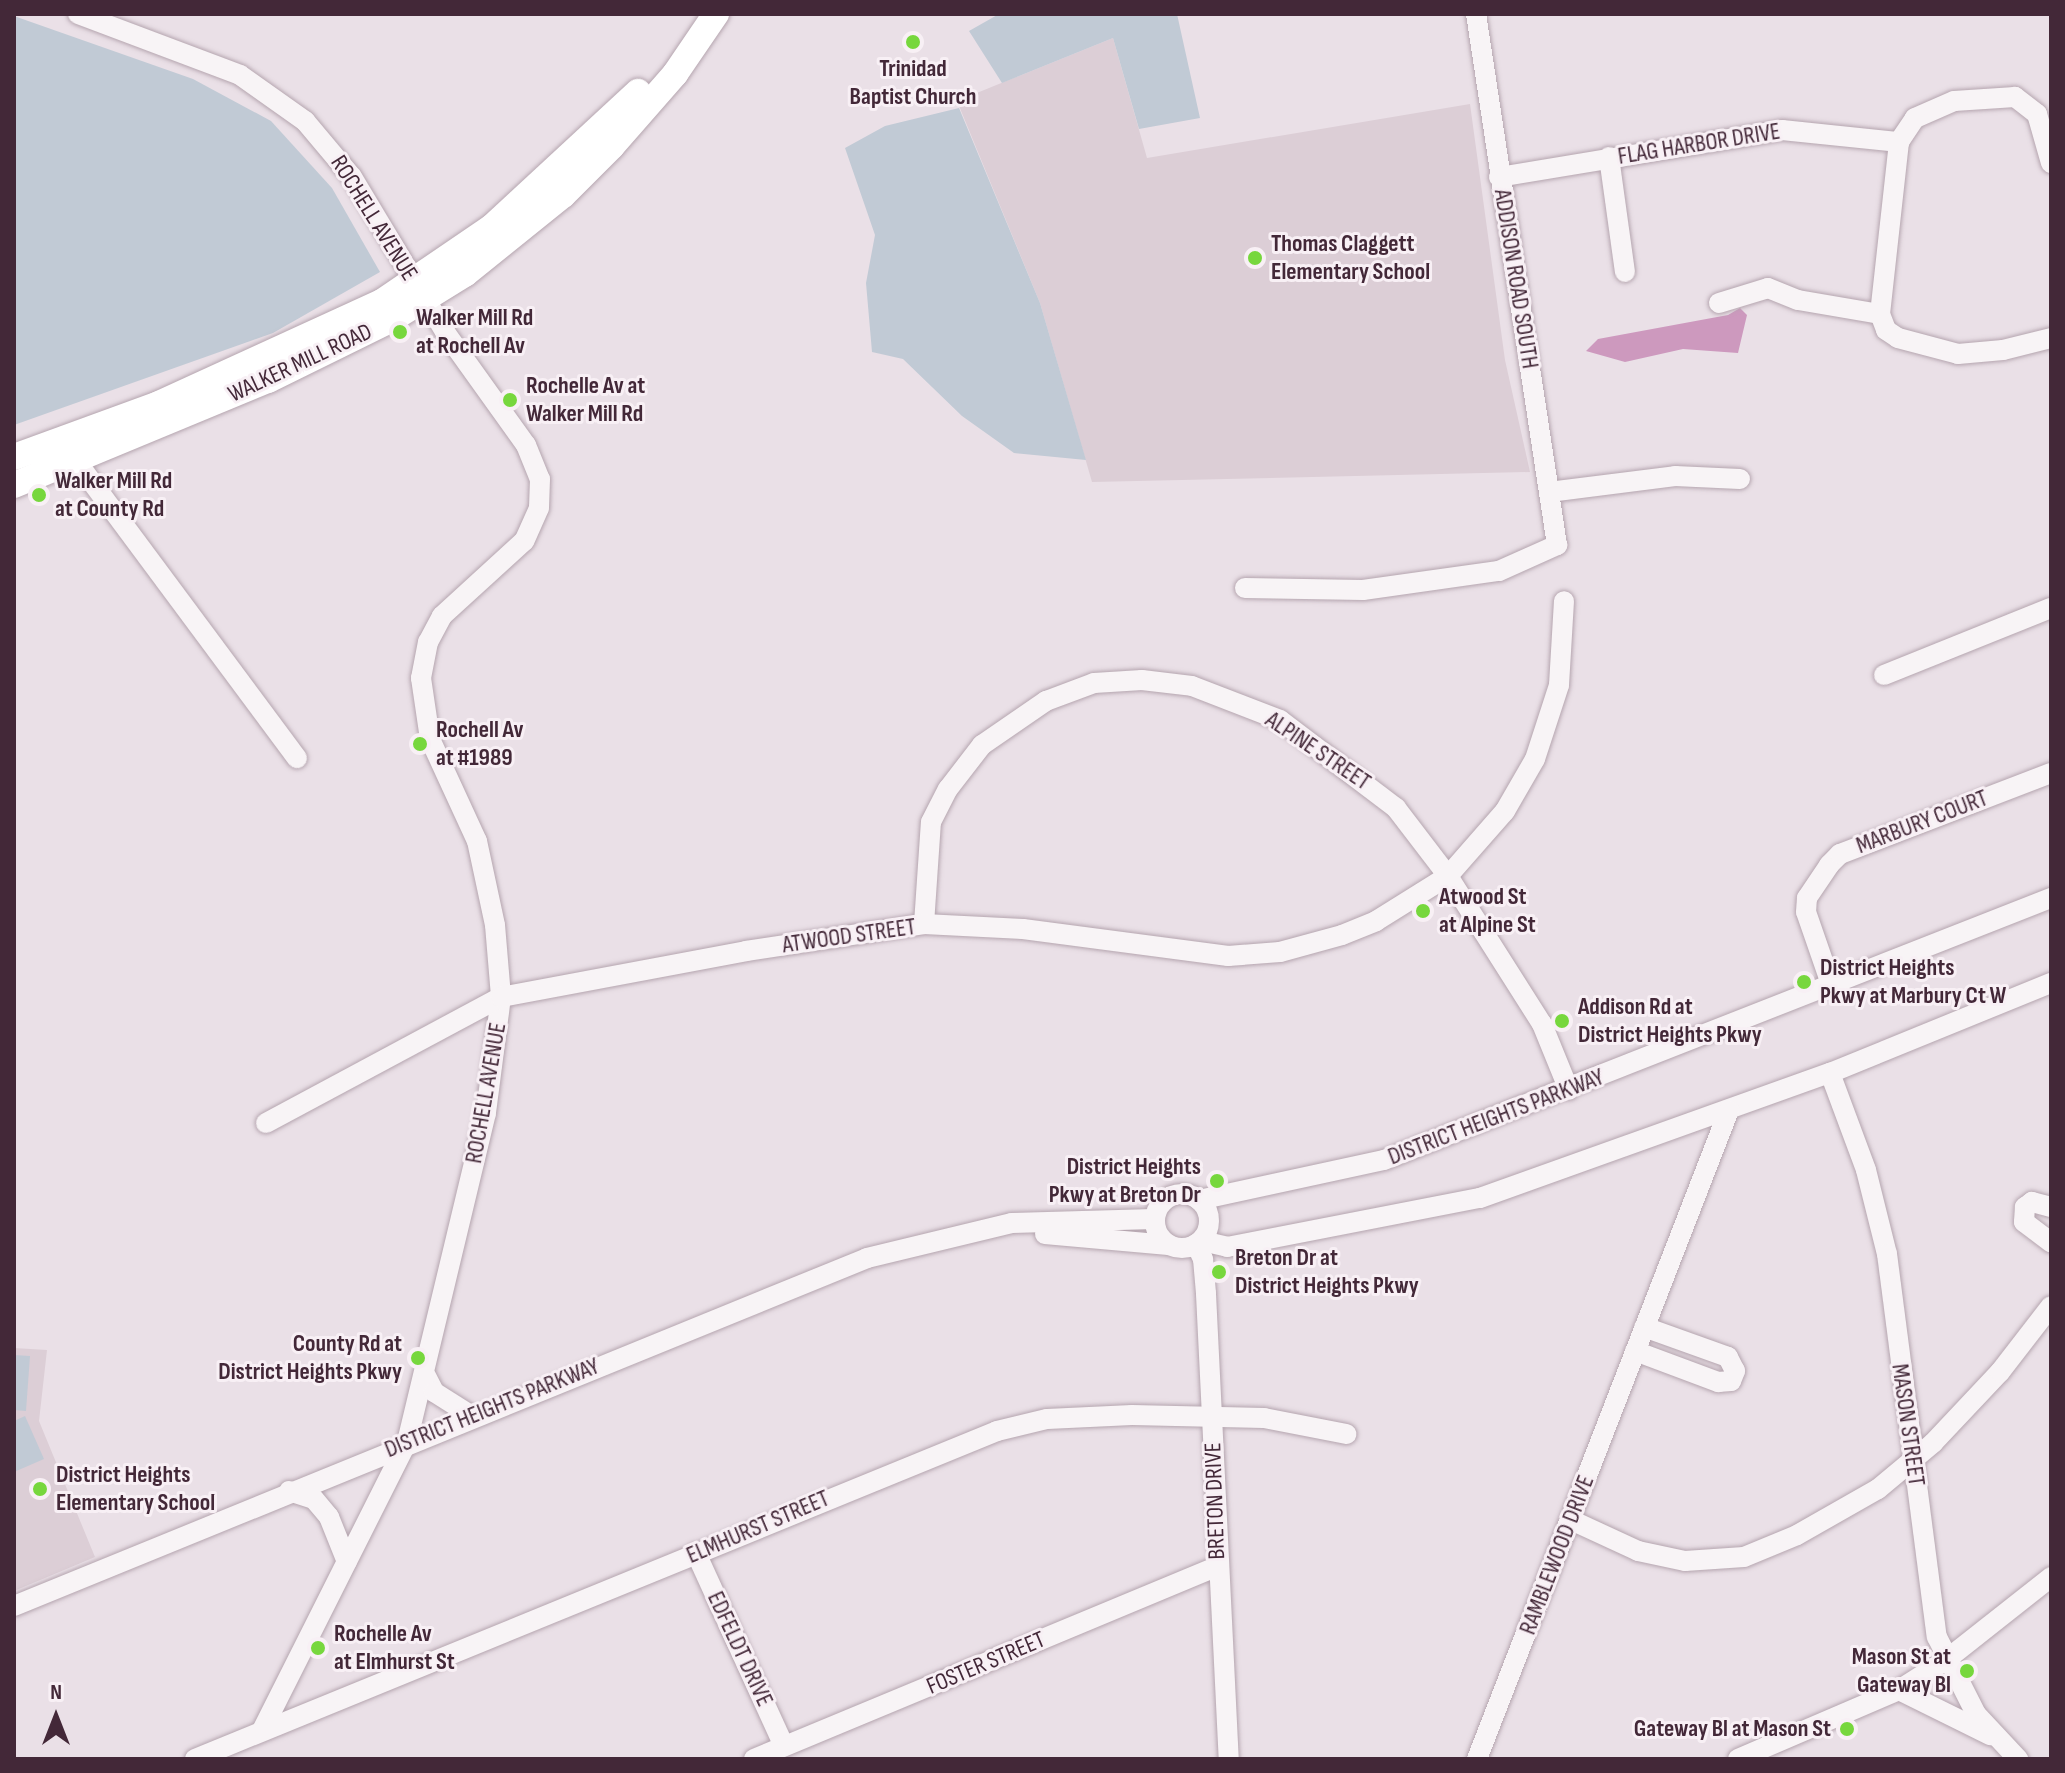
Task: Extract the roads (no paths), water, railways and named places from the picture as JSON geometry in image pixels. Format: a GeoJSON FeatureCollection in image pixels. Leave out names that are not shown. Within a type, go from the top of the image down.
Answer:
{"type":"FeatureCollection","features":[{"type":"Feature","properties":{"kind":"main road","name":"WALKER MILL ROAD"},"geometry":{"type":"LineString","coordinates":[[14,457],[99,428],[419,291],[584,146],[667,59],[699,14]]}},
{"type":"Feature","properties":{"kind":"main road","name":"WALKER MILL ROAD"},"geometry":{"type":"LineString","coordinates":[[14,485],[77,462],[268,380],[506,244],[563,195],[675,74],[716,14]]}},
{"type":"Feature","properties":{"kind":"street","name":"ROCHELL AVENUE"},"geometry":{"type":"LineString","coordinates":[[78,14],[214,63],[286,105],[352,177],[419,291],[526,445],[540,479],[539,508],[524,541],[442,616],[428,642],[421,678],[430,739],[482,858],[495,925],[501,997],[492,1083],[426,1376],[407,1442],[262,1730]]}},
{"type":"Feature","properties":{"kind":"street","name":"ADDISON ROAD SOUTH"},"geometry":{"type":"LineString","coordinates":[[1245,588],[1363,590],[1499,571],[1557,545],[1476,14]]}},
{"type":"Feature","properties":{"kind":"street"},"geometry":{"type":"LineString","coordinates":[[2051,163],[2041,121],[2015,97],[1954,101],[1930,108],[1915,118],[1899,142],[1880,314],[1886,330],[1898,338],[1958,354],[2003,350],[2051,338]]}},
{"type":"Feature","properties":{"kind":"street","name":"FLAG HARBOR DRIVE"},"geometry":{"type":"LineString","coordinates":[[1499,177],[1782,130],[1899,142]]}},
{"type":"Feature","properties":{"kind":"street"},"geometry":{"type":"LineString","coordinates":[[1609,157],[1625,272]]}},
{"type":"Feature","properties":{"kind":"street"},"geometry":{"type":"LineString","coordinates":[[1719,303],[1768,288],[1798,300],[1880,314]]}},
{"type":"Feature","properties":{"kind":"street"},"geometry":{"type":"LineString","coordinates":[[77,462],[297,758]]}},
{"type":"Feature","properties":{"kind":"street"},"geometry":{"type":"LineString","coordinates":[[1549,492],[1675,476],[1740,479]]}},
{"type":"Feature","properties":{"kind":"street","name":"ATWOOD STREET"},"geometry":{"type":"LineString","coordinates":[[266,1123],[501,997],[924,924],[1023,929],[1209,954],[1257,955],[1365,925],[1448,876],[1505,811],[1535,759],[1563,667],[1564,601]]}},
{"type":"Feature","properties":{"kind":"street"},"geometry":{"type":"LineString","coordinates":[[1884,675],[2051,608]]}},
{"type":"Feature","properties":{"kind":"street","name":"ALPINE STREET"},"geometry":{"type":"LineString","coordinates":[[924,924],[931,822],[968,760],[999,730],[1046,701],[1113,680],[1192,686],[1280,720],[1396,808],[1448,876],[1542,1024],[1569,1090]]}},
{"type":"Feature","properties":{"kind":"street","name":"MARBURY COURT"},"geometry":{"type":"LineString","coordinates":[[1831,984],[1806,912],[1807,898],[1840,854],[2051,773]]}},
{"type":"Feature","properties":{"kind":"street","name":"DISTRICT HEIGHTS PARKWAY"},"geometry":{"type":"LineString","coordinates":[[1199,1200],[1384,1160],[1569,1090],[2051,898]]}},
{"type":"Feature","properties":{"kind":"street"},"geometry":{"type":"LineString","coordinates":[[1199,1243],[1209,1221],[1199,1200],[1174,1195],[1160,1205],[1154,1219],[1158,1234],[1169,1245],[1199,1243],[1227,1247],[1465,1202],[1830,1073],[2051,983]]}},
{"type":"Feature","properties":{"kind":"street","name":"MASON STREET"},"geometry":{"type":"LineString","coordinates":[[1830,1073],[1880,1216],[1934,1626],[1946,1660],[1994,1737],[2018,1759]]}},
{"type":"Feature","properties":{"kind":"street","name":"RAMBLEWOOD DRIVE"},"geometry":{"type":"LineString","coordinates":[[1477,1759],[1729,1110]]}},
{"type":"Feature","properties":{"kind":"street"},"geometry":{"type":"LineString","coordinates":[[2051,1207],[2032,1202],[2025,1207],[2024,1222],[2051,1242]]}},
{"type":"Feature","properties":{"kind":"street","name":"DISTRICT HEIGHTS PARKWAY"},"geometry":{"type":"LineString","coordinates":[[14,1606],[822,1274],[894,1250],[1012,1223],[1154,1219]]}},
{"type":"Feature","properties":{"kind":"street","name":"DISTRICT HEIGHTS PARKWAY"},"geometry":{"type":"LineString","coordinates":[[977,1231],[1169,1245]]}},
{"type":"Feature","properties":{"kind":"street","name":"BRETON DRIVE"},"geometry":{"type":"LineString","coordinates":[[1199,1243],[1204,1262],[1229,1759]]}},
{"type":"Feature","properties":{"kind":"street"},"geometry":{"type":"LineString","coordinates":[[1571,1520],[1655,1556],[1726,1561],[1767,1548],[1834,1517],[1913,1460],[1984,1391],[2051,1306]]}},
{"type":"Feature","properties":{"kind":"street"},"geometry":{"type":"LineString","coordinates":[[1635,1351],[1718,1382],[1731,1381],[1735,1371],[1728,1357],[1644,1327]]}},
{"type":"Feature","properties":{"kind":"street"},"geometry":{"type":"LineString","coordinates":[[426,1376],[434,1392],[472,1416]]}},
{"type":"Feature","properties":{"kind":"street","name":"ELMHURST STREET"},"geometry":{"type":"LineString","coordinates":[[195,1759],[696,1553],[1018,1425],[1081,1416],[1212,1417],[1280,1420],[1346,1434]]}},
{"type":"Feature","properties":{"kind":"street"},"geometry":{"type":"LineString","coordinates":[[289,1491],[314,1499],[329,1517],[347,1562]]}},
{"type":"Feature","properties":{"kind":"street","name":"EDFELDT DRIVE"},"geometry":{"type":"LineString","coordinates":[[696,1553],[784,1746]]}},
{"type":"Feature","properties":{"kind":"street","name":"FOSTER STREET"},"geometry":{"type":"LineString","coordinates":[[754,1759],[1218,1566]]}},
{"type":"Feature","properties":{"kind":"street"},"geometry":{"type":"LineString","coordinates":[[1738,1759],[1899,1690],[1946,1660],[2051,1577]]}},
{"type":"Feature","properties":{"kind":"street"},"geometry":{"type":"LineString","coordinates":[[1899,1690],[1994,1737]]}},
{"type":"Feature","properties":{"kind":"place","name":"Trinidad Baptist Church"},"geometry":{"type":"Point","coordinates":[913,42]}},
{"type":"Feature","properties":{"kind":"place","name":"Thomas Claggett Elementary School"},"geometry":{"type":"Point","coordinates":[1255,258]}},
{"type":"Feature","properties":{"kind":"place","name":"Walker Mill Rd at Rochell Av"},"geometry":{"type":"Point","coordinates":[400,332]}},
{"type":"Feature","properties":{"kind":"place","name":"Rochelle Av at Walker Mill Rd"},"geometry":{"type":"Point","coordinates":[510,400]}},
{"type":"Feature","properties":{"kind":"place","name":"Walker Mill Rd at County Rd"},"geometry":{"type":"Point","coordinates":[39,495]}},
{"type":"Feature","properties":{"kind":"place","name":"Rochell Av at #1989"},"geometry":{"type":"Point","coordinates":[420,744]}},
{"type":"Feature","properties":{"kind":"place","name":"Atwood St at Alpine St"},"geometry":{"type":"Point","coordinates":[1423,911]}},
{"type":"Feature","properties":{"kind":"place","name":"District Heights Pkwy at Marbury Ct W"},"geometry":{"type":"Point","coordinates":[1804,982]}},
{"type":"Feature","properties":{"kind":"place","name":"Addison Rd at District Heights Pkwy"},"geometry":{"type":"Point","coordinates":[1562,1021]}},
{"type":"Feature","properties":{"kind":"place","name":"District Heights Pkwy at Breton Dr"},"geometry":{"type":"Point","coordinates":[1217,1181]}},
{"type":"Feature","properties":{"kind":"place","name":"Breton Dr at District Heights Pkwy"},"geometry":{"type":"Point","coordinates":[1219,1272]}},
{"type":"Feature","properties":{"kind":"place","name":"County Rd at District Heights Pkwy"},"geometry":{"type":"Point","coordinates":[418,1358]}},
{"type":"Feature","properties":{"kind":"place","name":"District Heights Elementary School"},"geometry":{"type":"Point","coordinates":[40,1489]}},
{"type":"Feature","properties":{"kind":"place","name":"Rochelle Av at Elmhurst St"},"geometry":{"type":"Point","coordinates":[318,1648]}},
{"type":"Feature","properties":{"kind":"place","name":"Mason St at Gateway Bl"},"geometry":{"type":"Point","coordinates":[1967,1671]}},
{"type":"Feature","properties":{"kind":"place","name":"Gateway Bl at Mason St"},"geometry":{"type":"Point","coordinates":[1847,1729]}}]}
